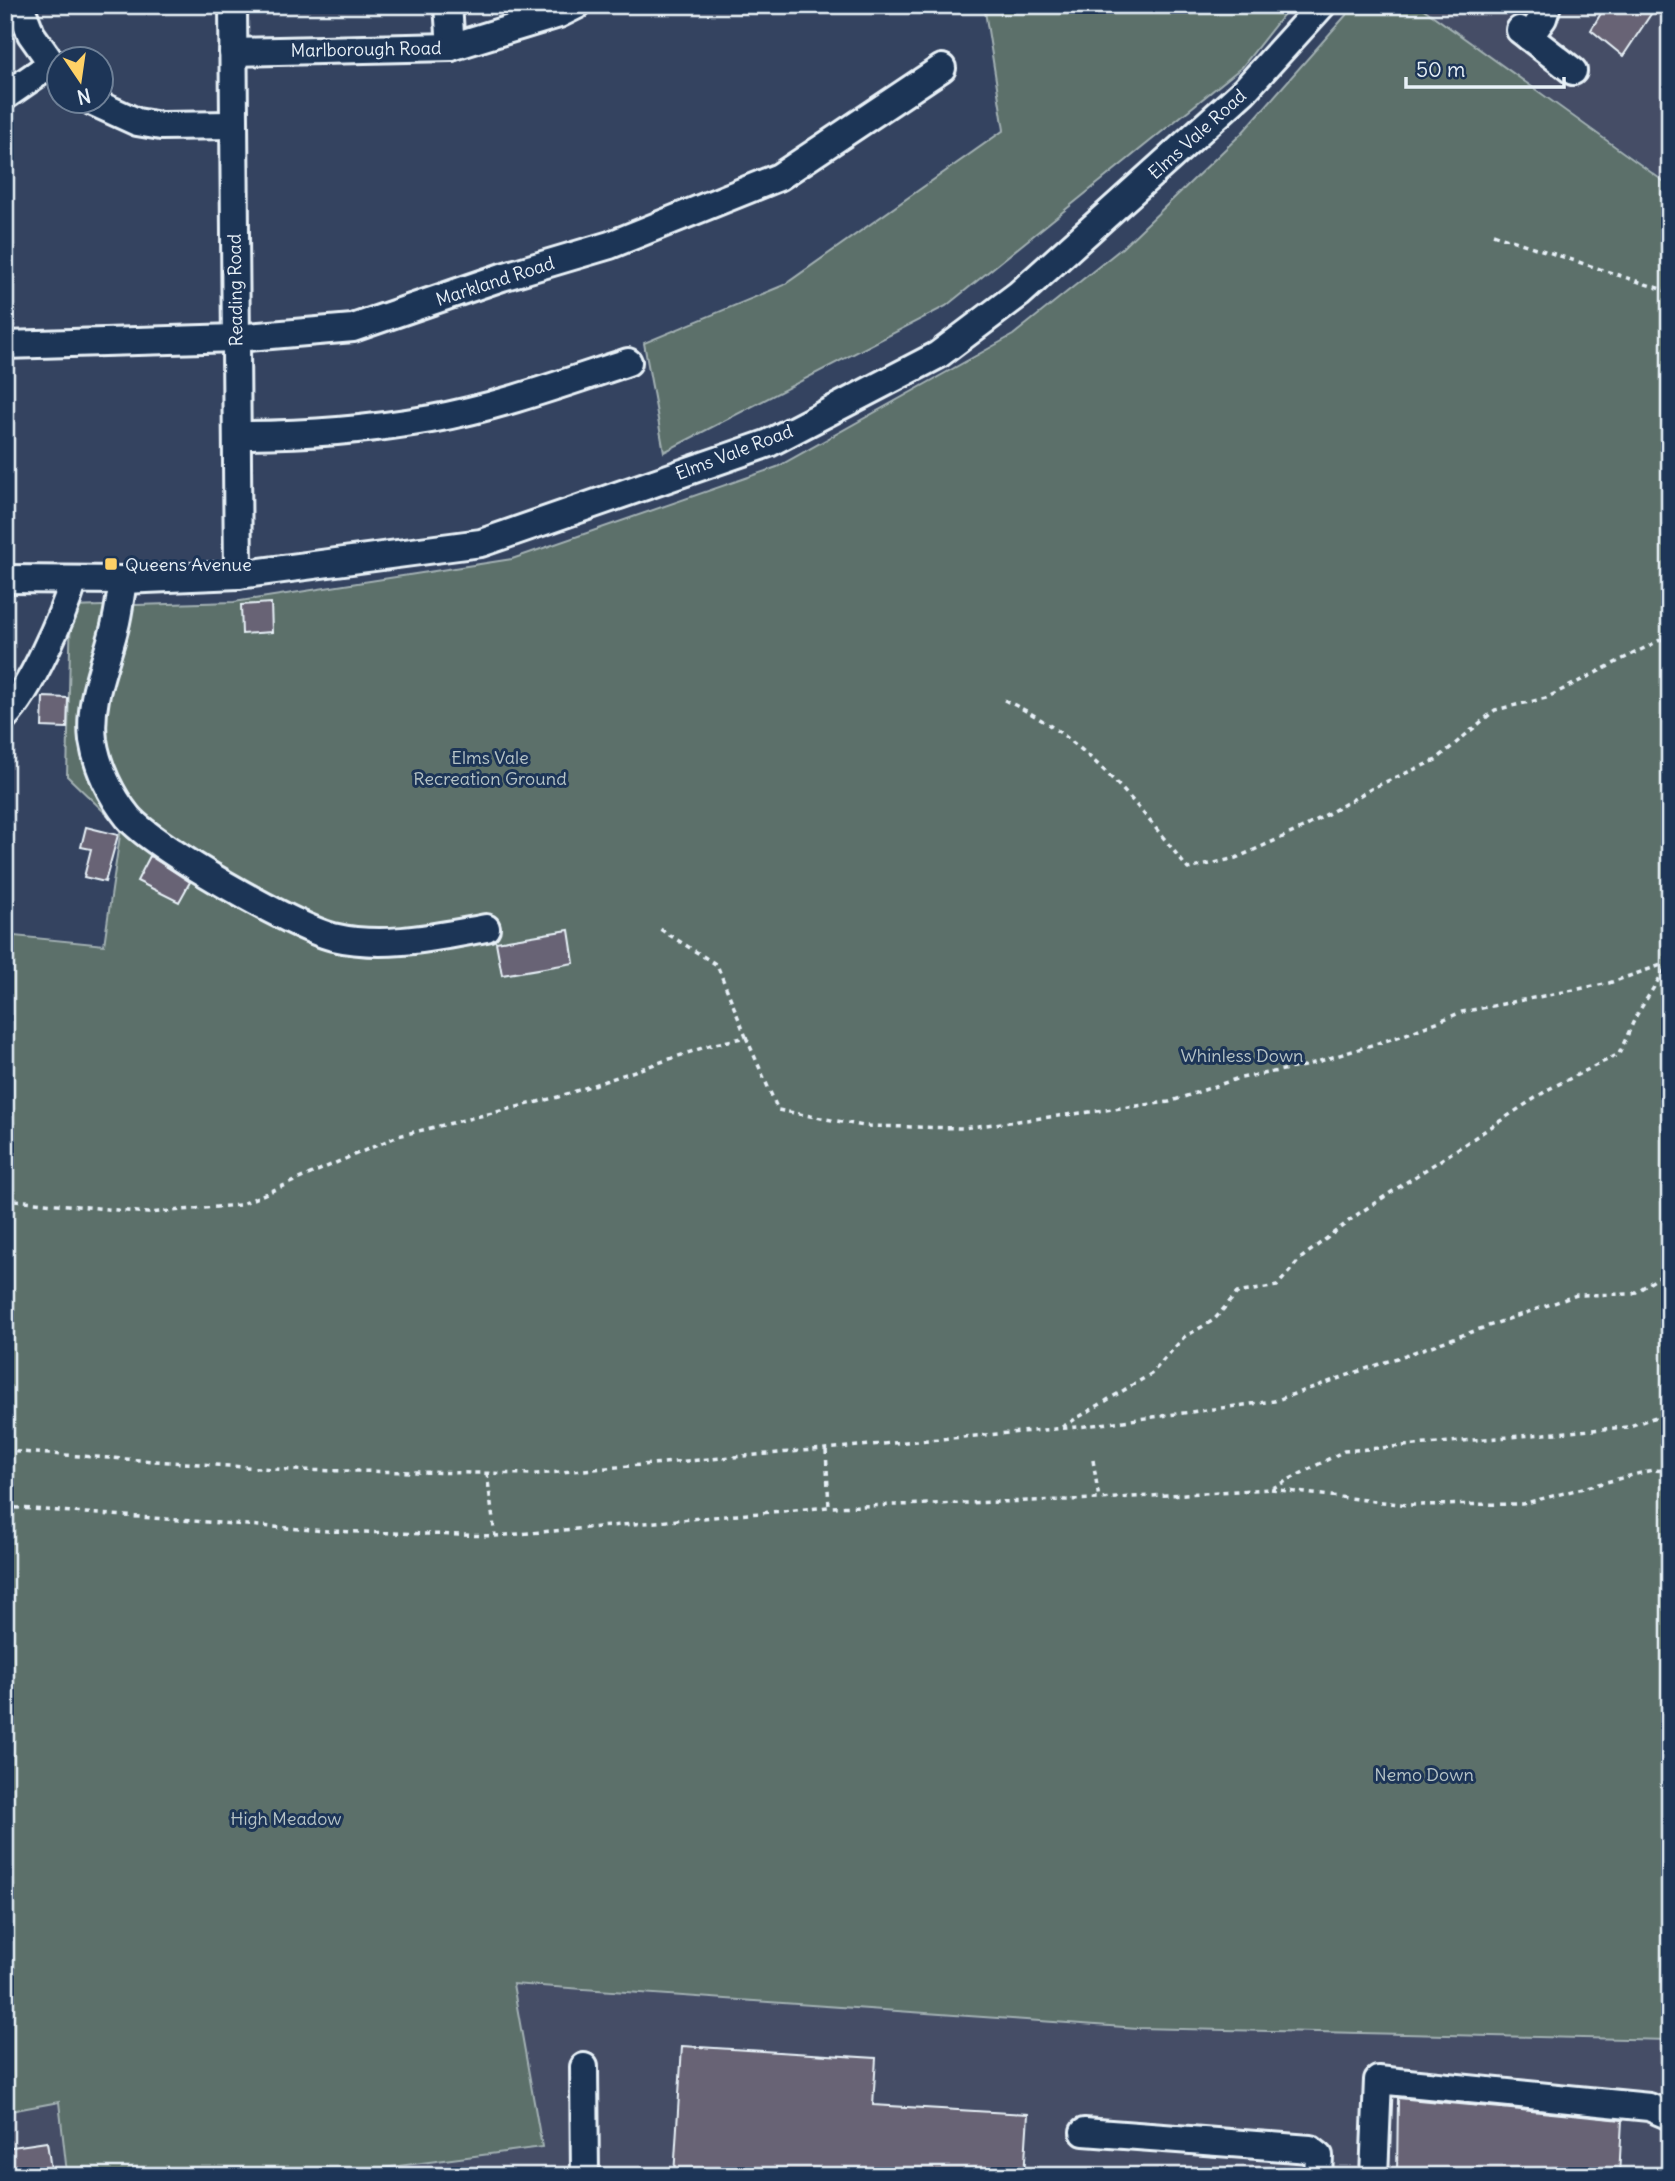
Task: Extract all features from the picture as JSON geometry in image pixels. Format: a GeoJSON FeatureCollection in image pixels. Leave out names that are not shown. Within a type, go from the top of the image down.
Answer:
{"type":"FeatureCollection","features":[{"type":"Feature","properties":{"kind":"street"},"geometry":{"type":"LineString","coordinates":[[20,5],[31,34],[46,56]]}},
{"type":"Feature","properties":{"kind":"street","name":"Reading Road"},"geometry":{"type":"LineString","coordinates":[[233,5],[232,124],[239,435],[238,575]]}},
{"type":"Feature","properties":{"kind":"street"},"geometry":{"type":"LineString","coordinates":[[448,5],[451,47]]}},
{"type":"Feature","properties":{"kind":"street","name":"Marlborough Road"},"geometry":{"type":"LineString","coordinates":[[233,52],[451,47],[559,14],[577,5]]}},
{"type":"Feature","properties":{"kind":"street","name":"Elms Vale Road"},"geometry":{"type":"LineString","coordinates":[[5,579],[124,580],[238,575],[481,543],[769,443],[938,355],[1019,294],[1244,91],[1322,5]]}},
{"type":"Feature","properties":{"kind":"street"},"geometry":{"type":"LineString","coordinates":[[1548,5],[1524,33],[1573,71]]}},
{"type":"Feature","properties":{"kind":"street","name":"Markland Road"},"geometry":{"type":"LineString","coordinates":[[5,345],[236,338],[353,328],[502,277],[610,245],[779,177],[942,68]]}},
{"type":"Feature","properties":{"kind":"street"},"geometry":{"type":"LineString","coordinates":[[5,96],[46,75]]}},
{"type":"Feature","properties":{"kind":"street"},"geometry":{"type":"LineString","coordinates":[[116,112],[149,124],[232,124]]}},
{"type":"Feature","properties":{"kind":"street"},"geometry":{"type":"LineString","coordinates":[[239,435],[296,435],[432,419],[535,392],[628,362]]}},
{"type":"Feature","properties":{"kind":"street"},"geometry":{"type":"LineString","coordinates":[[5,716],[38,662],[64,610],[74,580]]}},
{"type":"Feature","properties":{"kind":"street"},"geometry":{"type":"LineString","coordinates":[[124,580],[116,624],[95,696],[92,730],[98,762],[117,802],[129,818],[150,838],[216,877],[306,927],[334,937],[412,941],[486,928]]}},
{"type":"Feature","properties":{"kind":"street"},"geometry":{"type":"LineString","coordinates":[[584,2067],[585,2176]]}},
{"type":"Feature","properties":{"kind":"street"},"geometry":{"type":"LineString","coordinates":[[1374,2176],[1378,2080],[1650,2107],[1670,2116]]}},
{"type":"Feature","properties":{"kind":"street"},"geometry":{"type":"LineString","coordinates":[[1084,2132],[1310,2149],[1319,2156],[1318,2176]]}},
{"type":"Feature","properties":{"kind":"path"},"geometry":{"type":"LineString","coordinates":[[1493,234],[1670,292]]}},
{"type":"Feature","properties":{"kind":"path"},"geometry":{"type":"LineString","coordinates":[[1004,700],[1032,713],[1082,747],[1143,811],[1188,869],[1236,858],[1303,828],[1376,786],[1436,760],[1495,710],[1546,698],[1670,635]]}},
{"type":"Feature","properties":{"kind":"path"},"geometry":{"type":"LineString","coordinates":[[660,929],[718,965],[778,1110],[864,1126],[962,1128],[1169,1102],[1236,1079],[1304,1066],[1379,1043],[1462,1012],[1609,983],[1670,962]]}},
{"type":"Feature","properties":{"kind":"path"},"geometry":{"type":"LineString","coordinates":[[1060,1428],[1151,1374],[1184,1337],[1214,1320],[1237,1293],[1277,1286],[1300,1259],[1358,1214],[1549,1090],[1619,1054],[1636,1016],[1670,962]]}},
{"type":"Feature","properties":{"kind":"path"},"geometry":{"type":"LineString","coordinates":[[5,1199],[148,1213],[239,1205],[398,1136],[558,1097],[711,1045],[746,1037]]}},
{"type":"Feature","properties":{"kind":"path"},"geometry":{"type":"LineString","coordinates":[[5,1451],[290,1470],[537,1474],[1060,1428],[1274,1401],[1577,1295],[1633,1294],[1670,1270]]}},
{"type":"Feature","properties":{"kind":"path"},"geometry":{"type":"LineString","coordinates":[[1271,1489],[1344,1451],[1627,1427],[1670,1412]]}},
{"type":"Feature","properties":{"kind":"path"},"geometry":{"type":"LineString","coordinates":[[826,1449],[829,1507]]}},
{"type":"Feature","properties":{"kind":"path"},"geometry":{"type":"LineString","coordinates":[[1093,1461],[1099,1499]]}},
{"type":"Feature","properties":{"kind":"path"},"geometry":{"type":"LineString","coordinates":[[5,1507],[327,1531],[495,1536],[829,1507],[1099,1499],[1271,1489],[1408,1505],[1522,1504],[1651,1470],[1670,1471]]}},
{"type":"Feature","properties":{"kind":"path"},"geometry":{"type":"LineString","coordinates":[[487,1473],[495,1536]]}},
{"type":"Feature","properties":{"kind":"shaded area"},"geometry":{"type":"Polygon","coordinates":[[[1418,5],[1670,5],[1670,184],[1418,5]]]}},
{"type":"Feature","properties":{"kind":"shaded area"},"geometry":{"type":"Polygon","coordinates":[[[512,1984],[1138,2028],[1670,2040],[1670,2176],[323,2176],[542,2147],[512,1984]]]}},
{"type":"Feature","properties":{"kind":"shaded area"},"geometry":{"type":"Polygon","coordinates":[[[59,2101],[67,2172],[80,2176],[5,2176],[5,2112],[59,2101]]]}},
{"type":"Feature","properties":{"kind":"green space"},"geometry":{"type":"Polygon","coordinates":[[[984,5],[1291,5],[1242,67],[946,306],[664,452],[644,343],[784,285],[1004,130],[984,5]]]}},
{"type":"Feature","properties":{"kind":"green space"},"geometry":{"type":"Polygon","coordinates":[[[1355,5],[1418,5],[1670,186],[1670,2040],[1138,2028],[513,1984],[542,2147],[323,2176],[80,2176],[67,2173],[59,2102],[5,2112],[5,935],[104,945],[121,828],[67,776],[71,607],[234,602],[512,559],[777,467],[1013,335],[1122,248],[1242,133],[1355,5]]]}},
{"type":"Feature","properties":{"kind":"building"},"geometry":{"type":"Polygon","coordinates":[[[1606,5],[1657,5],[1623,56],[1591,30],[1606,5]]]}},
{"type":"Feature","properties":{"kind":"building"},"geometry":{"type":"Polygon","coordinates":[[[271,603],[272,632],[242,634],[241,605],[271,603]]]}},
{"type":"Feature","properties":{"kind":"building"},"geometry":{"type":"Polygon","coordinates":[[[43,697],[68,698],[67,728],[42,727],[43,697]]]}},
{"type":"Feature","properties":{"kind":"building"},"geometry":{"type":"Polygon","coordinates":[[[86,827],[118,835],[105,882],[84,877],[91,849],[81,847],[86,827]]]}},
{"type":"Feature","properties":{"kind":"building"},"geometry":{"type":"Polygon","coordinates":[[[150,856],[190,882],[179,902],[137,881],[150,856]]]}},
{"type":"Feature","properties":{"kind":"building"},"geometry":{"type":"Polygon","coordinates":[[[569,930],[574,963],[502,975],[496,942],[569,930]]]}},
{"type":"Feature","properties":{"kind":"building"},"geometry":{"type":"Polygon","coordinates":[[[682,2046],[876,2058],[873,2105],[1028,2114],[1024,2176],[674,2176],[682,2046]]]}},
{"type":"Feature","properties":{"kind":"building"},"geometry":{"type":"Polygon","coordinates":[[[1398,2098],[1622,2120],[1619,2176],[1397,2176],[1398,2098]]]}},
{"type":"Feature","properties":{"kind":"building"},"geometry":{"type":"Polygon","coordinates":[[[47,2142],[52,2176],[5,2176],[5,2148],[47,2142]]]}},
{"type":"Feature","properties":{"kind":"place","name":"Queens Avenue"},"geometry":{"type":"Point","coordinates":[111,564]}},
{"type":"Feature","properties":{"kind":"park label","name":"Elms Vale Recreation Ground"},"geometry":{"type":"Point","coordinates":[490,767]}},
{"type":"Feature","properties":{"kind":"park label","name":"Whinless Down"},"geometry":{"type":"Point","coordinates":[1242,1055]}},
{"type":"Feature","properties":{"kind":"park label","name":"Nemo Down"},"geometry":{"type":"Point","coordinates":[1424,1774]}},
{"type":"Feature","properties":{"kind":"park label","name":"High Meadow"},"geometry":{"type":"Point","coordinates":[286,1818]}}]}
